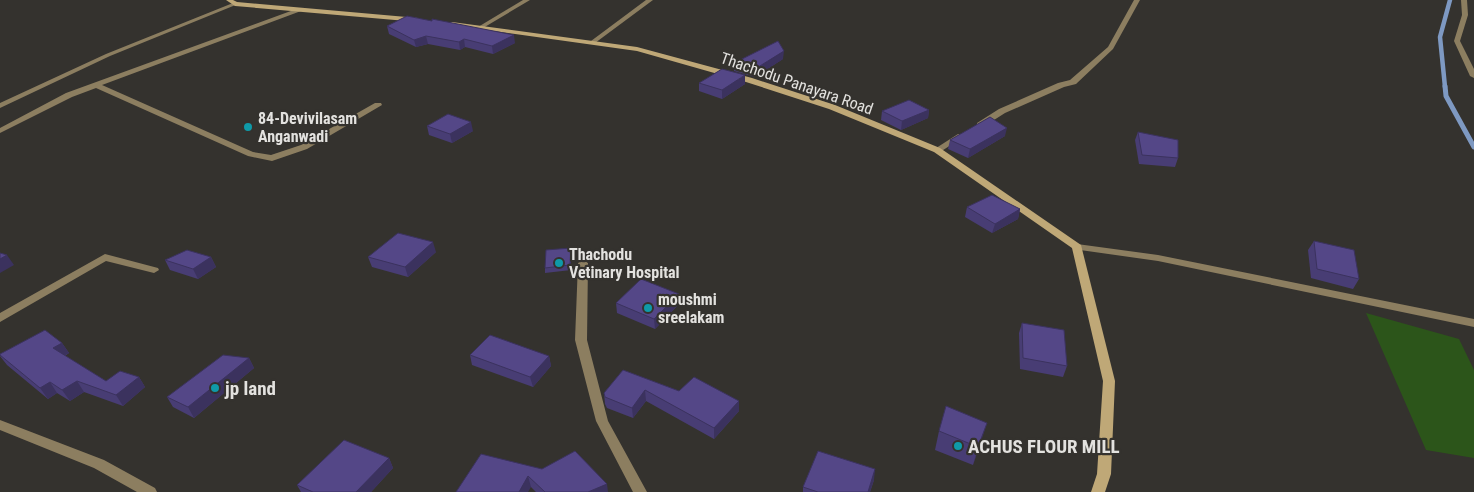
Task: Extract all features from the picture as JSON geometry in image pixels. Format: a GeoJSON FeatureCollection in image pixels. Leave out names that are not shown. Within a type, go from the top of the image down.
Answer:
{"type":"FeatureCollection","features":[{"type":"Feature","properties":{"kind":"main road"},"geometry":{"type":"LineString","coordinates":[[232,2],[428,21]]}},
{"type":"Feature","properties":{"kind":"main road","name":"Thachodu Panayara Road"},"geometry":{"type":"LineString","coordinates":[[446,23],[637,49],[749,80],[832,107],[937,150],[1078,247]]}},
{"type":"Feature","properties":{"kind":"main road"},"geometry":{"type":"LineString","coordinates":[[1078,247],[1109,381],[1104,474],[1098,492]]}},
{"type":"Feature","properties":{"kind":"street"},"geometry":{"type":"LineString","coordinates":[[481,27],[527,0]]}},
{"type":"Feature","properties":{"kind":"street"},"geometry":{"type":"LineString","coordinates":[[593,42],[650,0]]}},
{"type":"Feature","properties":{"kind":"street"},"geometry":{"type":"LineString","coordinates":[[937,150],[1002,111],[1061,85],[1073,82],[1111,48],[1137,0]]}},
{"type":"Feature","properties":{"kind":"street"},"geometry":{"type":"LineString","coordinates":[[1464,0],[1465,15],[1457,41],[1474,76]]}},
{"type":"Feature","properties":{"kind":"street"},"geometry":{"type":"LineString","coordinates":[[0,106],[108,55],[232,2]]}},
{"type":"Feature","properties":{"kind":"street"},"geometry":{"type":"LineString","coordinates":[[0,131],[69,96],[96,85],[299,10]]}},
{"type":"Feature","properties":{"kind":"street"},"geometry":{"type":"LineString","coordinates":[[96,85],[251,154],[272,158],[304,147],[378,105]]}},
{"type":"Feature","properties":{"kind":"street"},"geometry":{"type":"LineString","coordinates":[[1078,247],[1167,260],[1474,323]]}},
{"type":"Feature","properties":{"kind":"street"},"geometry":{"type":"LineString","coordinates":[[0,318],[105,257],[154,270]]}},
{"type":"Feature","properties":{"kind":"street"},"geometry":{"type":"LineString","coordinates":[[583,263],[580,340],[602,421],[642,492]]}},
{"type":"Feature","properties":{"kind":"street"},"geometry":{"type":"LineString","coordinates":[[0,425],[99,464],[150,492]]}},
{"type":"Feature","properties":{"kind":"green space"},"geometry":{"type":"Polygon","coordinates":[[[1366,313],[1459,339],[1474,370],[1474,458],[1426,450],[1366,313]]]}},
{"type":"Feature","properties":{"kind":"building"},"geometry":{"type":"Polygon","coordinates":[[[407,16],[514,35],[492,46],[464,39],[459,42],[426,36],[414,40],[387,26],[407,16]]]}},
{"type":"Feature","properties":{"kind":"building"},"geometry":{"type":"Polygon","coordinates":[[[778,41],[784,51],[755,69],[734,63],[778,41]]]}},
{"type":"Feature","properties":{"kind":"building"},"geometry":{"type":"Polygon","coordinates":[[[722,69],[745,75],[722,90],[699,83],[722,69]]]}},
{"type":"Feature","properties":{"kind":"building"},"geometry":{"type":"Polygon","coordinates":[[[909,100],[929,110],[902,121],[882,111],[909,100]]]}},
{"type":"Feature","properties":{"kind":"building"},"geometry":{"type":"Polygon","coordinates":[[[448,114],[471,122],[450,134],[427,126],[448,114]]]}},
{"type":"Feature","properties":{"kind":"building"},"geometry":{"type":"Polygon","coordinates":[[[990,117],[1007,128],[970,149],[950,140],[990,117]]]}},
{"type":"Feature","properties":{"kind":"building"},"geometry":{"type":"Polygon","coordinates":[[[1138,132],[1178,140],[1178,158],[1142,155],[1138,132]]]}},
{"type":"Feature","properties":{"kind":"building"},"geometry":{"type":"Polygon","coordinates":[[[992,195],[1020,209],[995,224],[967,207],[992,195]]]}},
{"type":"Feature","properties":{"kind":"building"},"geometry":{"type":"Polygon","coordinates":[[[398,233],[433,242],[405,267],[368,257],[398,233]]]}},
{"type":"Feature","properties":{"kind":"building"},"geometry":{"type":"Polygon","coordinates":[[[1314,241],[1354,250],[1359,279],[1317,269],[1314,241]]]}},
{"type":"Feature","properties":{"kind":"building","name":"Thachodu Vetinary Hospital"},"geometry":{"type":"Polygon","coordinates":[[[571,248],[570,265],[545,268],[546,250],[571,248]]]}},
{"type":"Feature","properties":{"kind":"building"},"geometry":{"type":"Polygon","coordinates":[[[187,250],[211,257],[193,269],[165,260],[187,250]]]}},
{"type":"Feature","properties":{"kind":"building"},"geometry":{"type":"Polygon","coordinates":[[[0,253],[7,255],[0,259],[0,253]]]}},
{"type":"Feature","properties":{"kind":"building"},"geometry":{"type":"Polygon","coordinates":[[[641,279],[679,294],[654,319],[616,303],[641,279]]]}},
{"type":"Feature","properties":{"kind":"building"},"geometry":{"type":"Polygon","coordinates":[[[1022,323],[1064,330],[1067,366],[1023,358],[1022,323]]]}},
{"type":"Feature","properties":{"kind":"building"},"geometry":{"type":"Polygon","coordinates":[[[45,330],[62,343],[53,348],[106,381],[120,371],[139,377],[116,395],[77,381],[62,390],[50,382],[40,388],[0,354],[45,330]]]}},
{"type":"Feature","properties":{"kind":"building"},"geometry":{"type":"Polygon","coordinates":[[[490,335],[549,356],[530,377],[470,355],[490,335]]]}},
{"type":"Feature","properties":{"kind":"building"},"geometry":{"type":"Polygon","coordinates":[[[223,355],[249,358],[188,407],[167,397],[223,355]]]}},
{"type":"Feature","properties":{"kind":"building"},"geometry":{"type":"Polygon","coordinates":[[[623,370],[679,391],[694,377],[739,401],[714,428],[645,390],[632,408],[605,397],[604,393],[623,370]]]}},
{"type":"Feature","properties":{"kind":"building"},"geometry":{"type":"Polygon","coordinates":[[[946,406],[987,423],[978,447],[939,431],[946,406]]]}},
{"type":"Feature","properties":{"kind":"building"},"geometry":{"type":"Polygon","coordinates":[[[344,440],[389,458],[356,492],[313,492],[297,485],[344,440]]]}},
{"type":"Feature","properties":{"kind":"building"},"geometry":{"type":"Polygon","coordinates":[[[575,451],[607,484],[588,492],[545,492],[528,476],[519,492],[456,492],[481,454],[542,469],[575,451]]]}},
{"type":"Feature","properties":{"kind":"building"},"geometry":{"type":"Polygon","coordinates":[[[818,451],[875,469],[868,492],[818,492],[803,487],[818,451]]]}},
{"type":"Feature","properties":{"kind":"waterway"},"geometry":{"type":"LineString","coordinates":[[1445,87],[1440,37],[1450,0]]}},
{"type":"Feature","properties":{"kind":"waterway"},"geometry":{"type":"LineString","coordinates":[[1445,86],[1446,96],[1474,147]]}},
{"type":"Feature","properties":{"kind":"place","name":"84-Devivilasam Anganwadi"},"geometry":{"type":"Point","coordinates":[248,127]}},
{"type":"Feature","properties":{"kind":"place","name":"Thachodu Vetinary Hospital"},"geometry":{"type":"Point","coordinates":[559,263]}},
{"type":"Feature","properties":{"kind":"place","name":"moushmi sreelakam"},"geometry":{"type":"Point","coordinates":[648,308]}},
{"type":"Feature","properties":{"kind":"place","name":"jp land"},"geometry":{"type":"Point","coordinates":[215,388]}},
{"type":"Feature","properties":{"kind":"place","name":"ACHUS FLOUR MILL"},"geometry":{"type":"Point","coordinates":[958,446]}}]}
